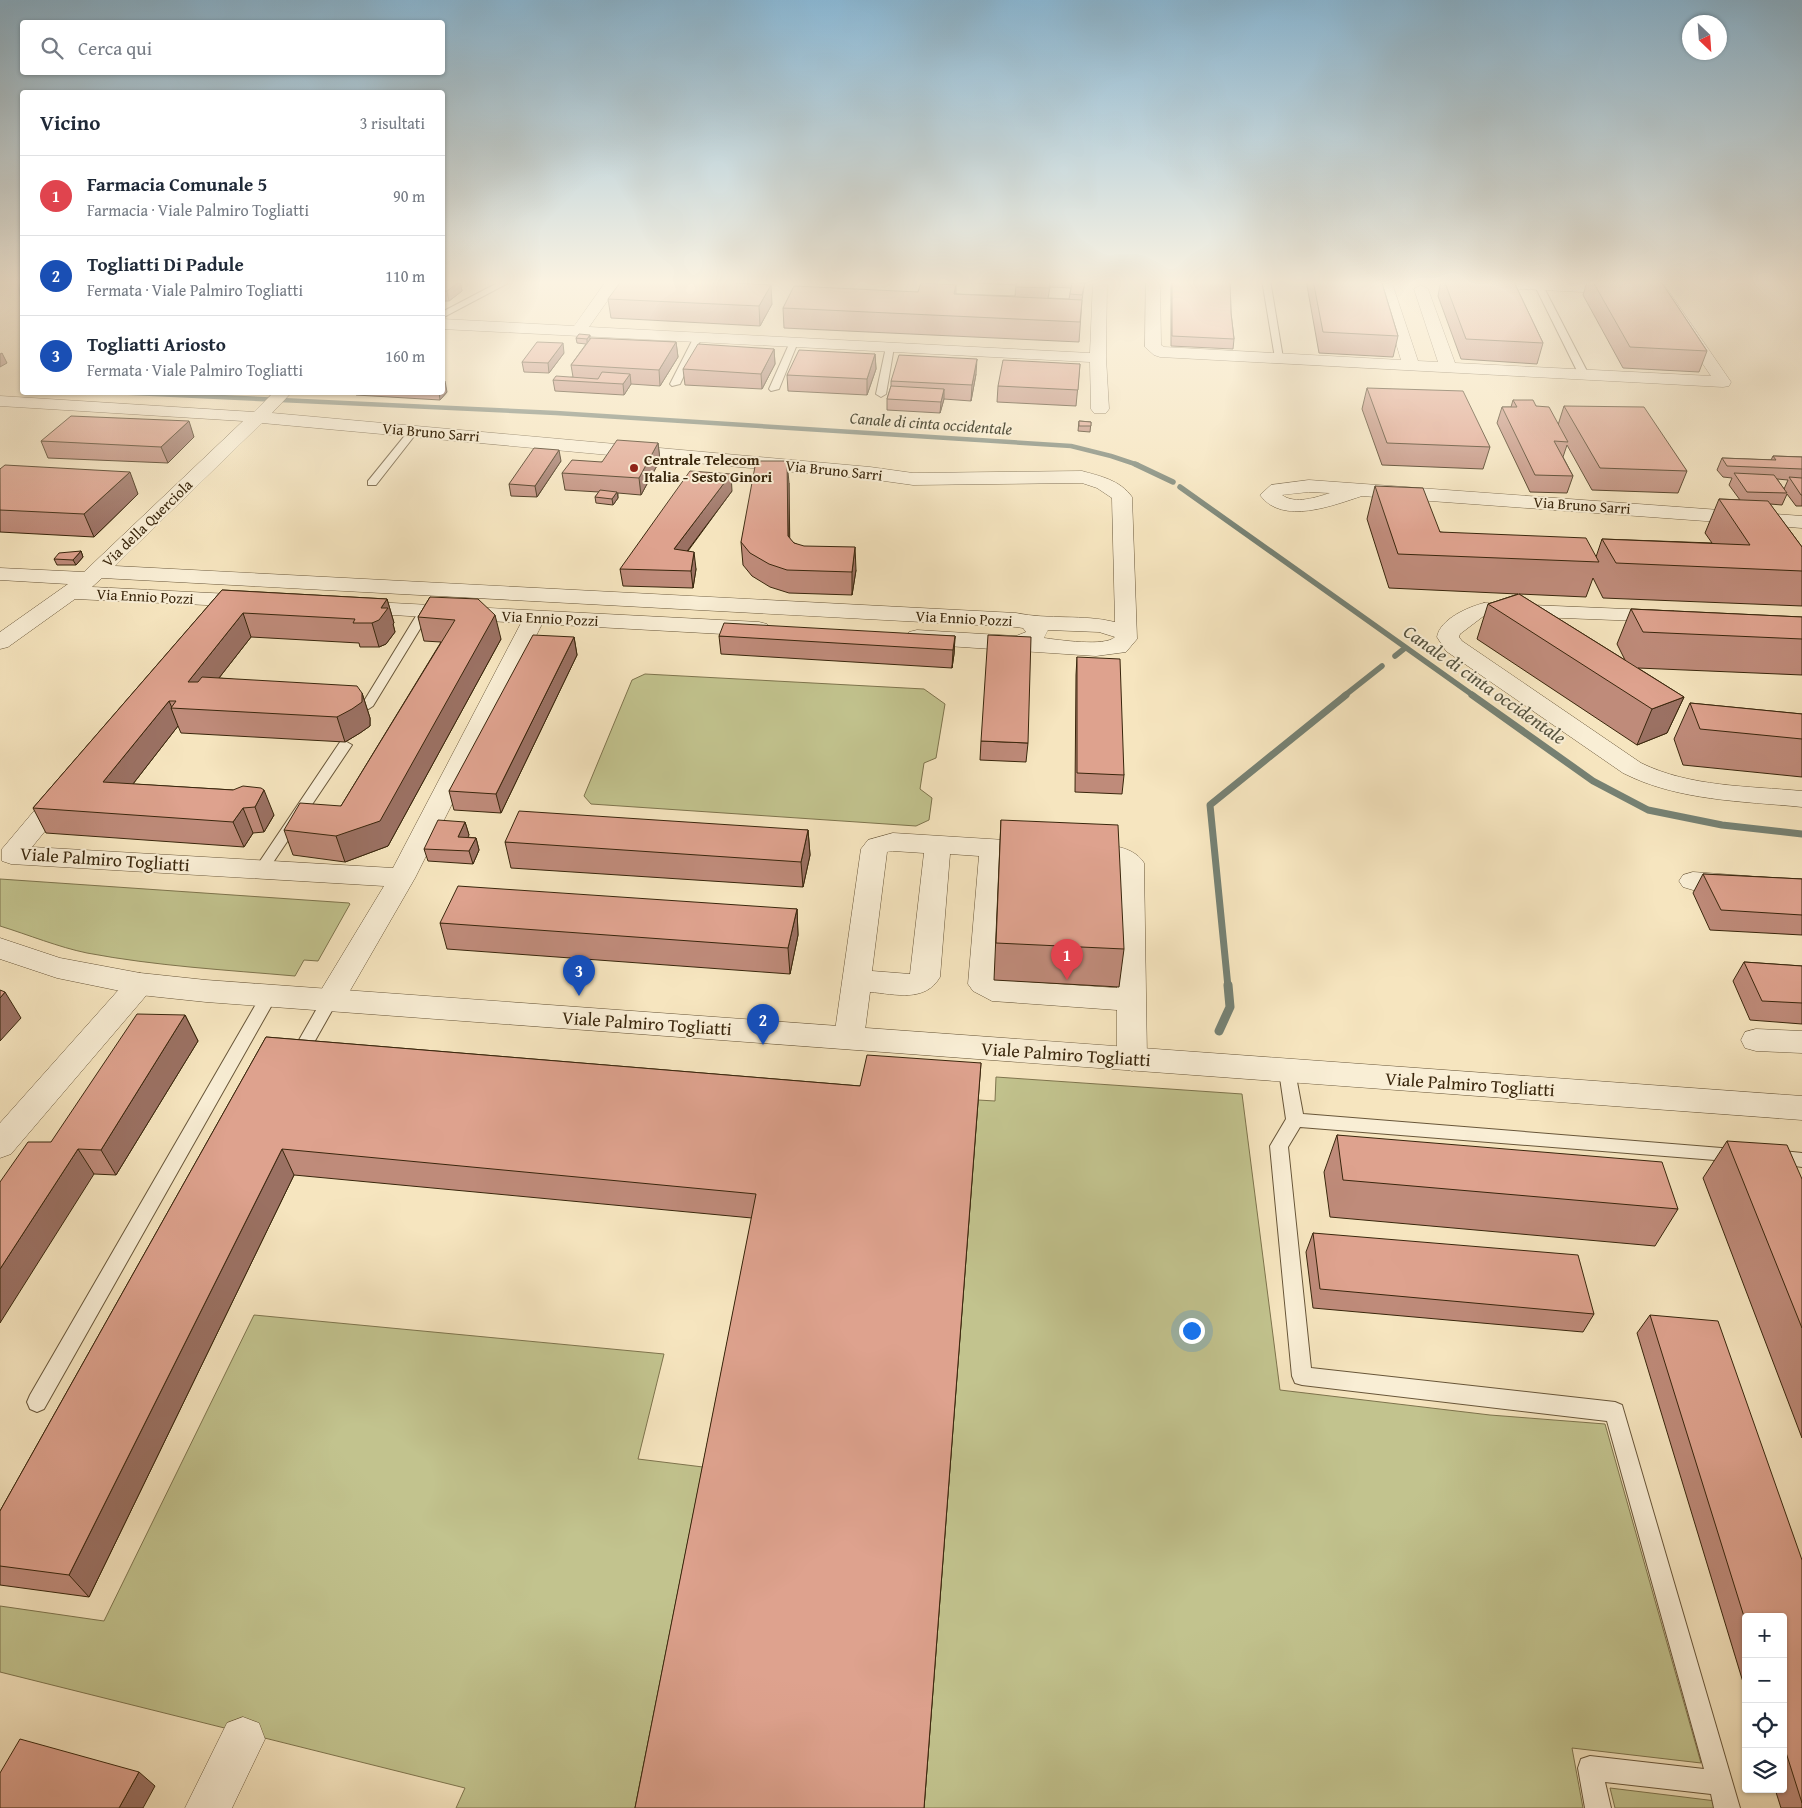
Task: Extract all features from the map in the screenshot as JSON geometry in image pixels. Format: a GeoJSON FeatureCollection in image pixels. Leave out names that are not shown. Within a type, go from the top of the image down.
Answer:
{"type":"FeatureCollection","features":[{"type":"Feature","properties":{"kind":"street"},"geometry":{"type":"LineString","coordinates":[[1098,364],[1100,409]]}},
{"type":"Feature","properties":{"kind":"street"},"geometry":{"type":"LineString","coordinates":[[1399,364],[1723,382],[1711,364]]}},
{"type":"Feature","properties":{"kind":"street","name":"Via della Querciola"},"geometry":{"type":"LineString","coordinates":[[0,642],[72,592],[93,575],[278,398]]}},
{"type":"Feature","properties":{"kind":"street","name":"Via Bruno Sarri"},"geometry":{"type":"LineString","coordinates":[[0,401],[257,419],[305,420],[870,472],[913,479],[1082,477],[1111,486],[1122,497],[1126,632]]}},
{"type":"Feature","properties":{"kind":"street","name":"Via Bruno Sarri"},"geometry":{"type":"LineString","coordinates":[[1362,489],[1802,522]]}},
{"type":"Feature","properties":{"kind":"street","name":"Via Ennio Pozzi"},"geometry":{"type":"LineString","coordinates":[[0,574],[243,580],[1016,620],[1030,623],[1036,630],[1034,638],[1016,643],[898,636]]}},
{"type":"Feature","properties":{"kind":"street"},"geometry":{"type":"LineString","coordinates":[[208,622],[243,580]]}},
{"type":"Feature","properties":{"kind":"street","name":"Via Ennio Pozzi"},"geometry":{"type":"LineString","coordinates":[[72,592],[267,602]]}},
{"type":"Feature","properties":{"kind":"street","name":"Via Ennio Pozzi"},"geometry":{"type":"LineString","coordinates":[[336,606],[781,630]]}},
{"type":"Feature","properties":{"kind":"street"},"geometry":{"type":"LineString","coordinates":[[1686,617],[1484,609],[1477,611],[1449,631],[1448,638],[1454,646],[1632,768],[1654,779],[1684,787],[1802,799]]}},
{"type":"Feature","properties":{"kind":"street"},"geometry":{"type":"LineString","coordinates":[[330,1000],[402,878],[534,617]]}},
{"type":"Feature","properties":{"kind":"street"},"geometry":{"type":"LineString","coordinates":[[1016,643],[1096,649],[1118,647],[1126,639],[1126,632],[1099,625],[1030,623]]}},
{"type":"Feature","properties":{"kind":"street","name":"Viale Palmiro Togliatti"},"geometry":{"type":"LineString","coordinates":[[82,772],[11,855],[402,878]]}},
{"type":"Feature","properties":{"kind":"street"},"geometry":{"type":"LineString","coordinates":[[849,1038],[874,849],[878,846],[894,842],[1121,856],[1131,863],[1132,1059]]}},
{"type":"Feature","properties":{"kind":"street"},"geometry":{"type":"LineString","coordinates":[[856,980],[916,985],[926,977],[938,845]]}},
{"type":"Feature","properties":{"kind":"street"},"geometry":{"type":"LineString","coordinates":[[994,848],[983,984],[992,990],[1132,1000]]}},
{"type":"Feature","properties":{"kind":"street"},"geometry":{"type":"LineString","coordinates":[[1693,881],[1802,889]]}},
{"type":"Feature","properties":{"kind":"street","name":"Viale Palmiro Togliatti"},"geometry":{"type":"LineString","coordinates":[[0,948],[57,968],[140,984],[269,996],[1802,1108]]}},
{"type":"Feature","properties":{"kind":"street"},"geometry":{"type":"LineString","coordinates":[[0,1145],[140,984]]}},
{"type":"Feature","properties":{"kind":"street"},"geometry":{"type":"LineString","coordinates":[[1756,1040],[1802,1042]]}},
{"type":"Feature","properties":{"kind":"street"},"geometry":{"type":"LineString","coordinates":[[208,1808],[242,1739]]}},
{"type":"Feature","properties":{"kind":"lane"},"geometry":{"type":"LineString","coordinates":[[675,384],[685,364]]}},
{"type":"Feature","properties":{"kind":"lane"},"geometry":{"type":"LineString","coordinates":[[774,389],[784,364]]}},
{"type":"Feature","properties":{"kind":"lane"},"geometry":{"type":"LineString","coordinates":[[881,394],[887,364]]}},
{"type":"Feature","properties":{"kind":"lane"},"geometry":{"type":"LineString","coordinates":[[1579,364],[1584,375]]}},
{"type":"Feature","properties":{"kind":"lane"},"geometry":{"type":"LineString","coordinates":[[372,483],[414,430]]}},
{"type":"Feature","properties":{"kind":"lane"},"geometry":{"type":"LineString","coordinates":[[367,706],[424,611]]}},
{"type":"Feature","properties":{"kind":"lane"},"geometry":{"type":"LineString","coordinates":[[261,870],[345,745]]}},
{"type":"Feature","properties":{"kind":"lane"},"geometry":{"type":"LineString","coordinates":[[37,1402],[269,996]]}},
{"type":"Feature","properties":{"kind":"lane"},"geometry":{"type":"LineString","coordinates":[[295,1062],[330,1000]]}},
{"type":"Feature","properties":{"kind":"lane"},"geometry":{"type":"LineString","coordinates":[[1287,1071],[1295,1120],[1279,1146],[1302,1376],[1615,1412],[1727,1808]]}},
{"type":"Feature","properties":{"kind":"lane"},"geometry":{"type":"LineString","coordinates":[[1295,1120],[1802,1160]]}},
{"type":"Feature","properties":{"kind":"lane"},"geometry":{"type":"LineString","coordinates":[[1598,1808],[1590,1768],[1720,1783]]}},
{"type":"Feature","properties":{"kind":"green space"},"geometry":{"type":"Polygon","coordinates":[[[645,674],[924,689],[945,704],[936,758],[924,763],[920,789],[932,798],[929,820],[916,826],[591,804],[584,796],[632,680],[645,674]]]}},
{"type":"Feature","properties":{"kind":"green space"},"geometry":{"type":"Polygon","coordinates":[[[0,879],[350,904],[318,961],[304,960],[295,976],[139,961],[65,948],[0,926],[0,879]]]}},
{"type":"Feature","properties":{"kind":"green space"},"geometry":{"type":"Polygon","coordinates":[[[996,1077],[1242,1094],[1280,1390],[1490,1415],[1605,1424],[1701,1763],[1572,1748],[1583,1808],[924,1808],[978,1100],[995,1101],[996,1077]]]}},
{"type":"Feature","properties":{"kind":"green space"},"geometry":{"type":"Polygon","coordinates":[[[254,1315],[664,1354],[638,1459],[711,1468],[646,1808],[456,1808],[465,1788],[0,1672],[0,1606],[104,1621],[254,1315]]]}},
{"type":"Feature","properties":{"kind":"green space"},"geometry":{"type":"Polygon","coordinates":[[[1610,1788],[1716,1801],[1718,1808],[1615,1808],[1610,1788]]]}},
{"type":"Feature","properties":{"kind":"building"},"geometry":{"type":"Polygon","coordinates":[[[571,364],[662,364],[659,370],[571,364]]]}},
{"type":"Feature","properties":{"kind":"building"},"geometry":{"type":"Polygon","coordinates":[[[686,364],[766,364],[761,374],[683,369],[686,364]]]}},
{"type":"Feature","properties":{"kind":"building"},"geometry":{"type":"Polygon","coordinates":[[[792,364],[872,364],[867,379],[787,375],[792,364]]]}},
{"type":"Feature","properties":{"kind":"building"},"geometry":{"type":"Polygon","coordinates":[[[896,364],[976,364],[972,385],[891,381],[896,364]]]}},
{"type":"Feature","properties":{"kind":"building"},"geometry":{"type":"Polygon","coordinates":[[[1002,364],[1080,364],[1078,390],[998,386],[1002,364]]]}},
{"type":"Feature","properties":{"kind":"building"},"geometry":{"type":"Polygon","coordinates":[[[602,372],[630,374],[623,384],[553,380],[556,376],[598,379],[602,372]]]}},
{"type":"Feature","properties":{"kind":"building"},"geometry":{"type":"Polygon","coordinates":[[[891,386],[944,389],[941,402],[887,399],[891,386]]]}},
{"type":"Feature","properties":{"kind":"building"},"geometry":{"type":"Polygon","coordinates":[[[1367,388],[1463,391],[1490,447],[1387,443],[1367,388]]]}},
{"type":"Feature","properties":{"kind":"building"},"geometry":{"type":"Polygon","coordinates":[[[1513,400],[1533,400],[1536,406],[1549,407],[1568,442],[1554,441],[1573,476],[1535,475],[1502,407],[1517,407],[1513,400]]]}},
{"type":"Feature","properties":{"kind":"building"},"geometry":{"type":"Polygon","coordinates":[[[1564,406],[1644,407],[1687,471],[1600,468],[1564,406]]]}},
{"type":"Feature","properties":{"kind":"building"},"geometry":{"type":"Polygon","coordinates":[[[71,416],[189,421],[161,447],[41,441],[71,416]]]}},
{"type":"Feature","properties":{"kind":"building"},"geometry":{"type":"Polygon","coordinates":[[[1079,421],[1091,422],[1091,426],[1079,426],[1079,421]]]}},
{"type":"Feature","properties":{"kind":"building"},"geometry":{"type":"Polygon","coordinates":[[[617,440],[658,443],[639,478],[562,473],[572,460],[602,462],[617,440]]]}},
{"type":"Feature","properties":{"kind":"building"},"geometry":{"type":"Polygon","coordinates":[[[534,448],[559,450],[535,486],[509,484],[534,448]]]}},
{"type":"Feature","properties":{"kind":"building"},"geometry":{"type":"Polygon","coordinates":[[[1773,456],[1802,457],[1802,469],[1727,466],[1722,458],[1776,460],[1773,456]]]}},
{"type":"Feature","properties":{"kind":"building"},"geometry":{"type":"Polygon","coordinates":[[[756,461],[787,461],[788,536],[794,543],[804,546],[855,547],[852,572],[787,570],[769,564],[750,553],[741,542],[756,461]]]}},
{"type":"Feature","properties":{"kind":"building"},"geometry":{"type":"Polygon","coordinates":[[[5,465],[130,472],[84,514],[0,510],[0,469],[5,465]]]}},
{"type":"Feature","properties":{"kind":"building"},"geometry":{"type":"Polygon","coordinates":[[[690,471],[731,474],[674,549],[694,552],[691,571],[620,569],[690,471]]]}},
{"type":"Feature","properties":{"kind":"building"},"geometry":{"type":"Polygon","coordinates":[[[1734,473],[1774,475],[1787,493],[1747,492],[1734,473]]]}},
{"type":"Feature","properties":{"kind":"building"},"geometry":{"type":"Polygon","coordinates":[[[1789,477],[1802,478],[1802,495],[1801,495],[1789,477]]]}},
{"type":"Feature","properties":{"kind":"building"},"geometry":{"type":"Polygon","coordinates":[[[1375,486],[1423,488],[1440,532],[1586,538],[1599,562],[1398,554],[1375,486]]]}},
{"type":"Feature","properties":{"kind":"building"},"geometry":{"type":"Polygon","coordinates":[[[600,490],[617,492],[612,499],[595,497],[600,490]]]}},
{"type":"Feature","properties":{"kind":"building"},"geometry":{"type":"Polygon","coordinates":[[[1719,499],[1768,501],[1802,547],[1802,571],[1616,563],[1602,539],[1750,545],[1719,499]]]}},
{"type":"Feature","properties":{"kind":"building"},"geometry":{"type":"Polygon","coordinates":[[[81,551],[73,560],[54,559],[59,553],[81,551]]]}},
{"type":"Feature","properties":{"kind":"building"},"geometry":{"type":"Polygon","coordinates":[[[222,590],[387,599],[381,608],[388,608],[379,620],[372,623],[353,623],[355,619],[243,613],[188,682],[198,682],[202,677],[357,686],[362,693],[362,702],[337,717],[171,708],[176,701],[169,701],[103,782],[233,790],[243,786],[264,790],[255,807],[243,808],[233,822],[33,808],[222,590]]]}},
{"type":"Feature","properties":{"kind":"building"},"geometry":{"type":"Polygon","coordinates":[[[1519,594],[1684,697],[1652,709],[1488,604],[1519,594]]]}},
{"type":"Feature","properties":{"kind":"building"},"geometry":{"type":"Polygon","coordinates":[[[430,597],[478,599],[495,615],[380,821],[336,836],[284,830],[300,803],[341,806],[455,620],[418,617],[430,597]]]}},
{"type":"Feature","properties":{"kind":"building"},"geometry":{"type":"Polygon","coordinates":[[[1631,609],[1802,617],[1802,639],[1643,632],[1631,609]]]}},
{"type":"Feature","properties":{"kind":"building"},"geometry":{"type":"Polygon","coordinates":[[[724,623],[955,636],[953,650],[719,636],[724,623]]]}},
{"type":"Feature","properties":{"kind":"building"},"geometry":{"type":"Polygon","coordinates":[[[533,635],[574,637],[496,794],[449,791],[533,635]]]}},
{"type":"Feature","properties":{"kind":"building"},"geometry":{"type":"Polygon","coordinates":[[[988,635],[1031,637],[1028,743],[981,741],[988,635]]]}},
{"type":"Feature","properties":{"kind":"building"},"geometry":{"type":"Polygon","coordinates":[[[1077,657],[1120,659],[1124,775],[1077,773],[1077,657]]]}},
{"type":"Feature","properties":{"kind":"building"},"geometry":{"type":"Polygon","coordinates":[[[1690,703],[1802,714],[1802,739],[1700,729],[1690,703]]]}},
{"type":"Feature","properties":{"kind":"building"},"geometry":{"type":"Polygon","coordinates":[[[519,811],[808,830],[801,862],[505,842],[519,811]]]}},
{"type":"Feature","properties":{"kind":"building"},"geometry":{"type":"Polygon","coordinates":[[[438,820],[465,822],[458,837],[476,838],[469,851],[424,849],[438,820]]]}},
{"type":"Feature","properties":{"kind":"building"},"geometry":{"type":"Polygon","coordinates":[[[1001,820],[1118,825],[1124,949],[996,943],[1001,820]]]}},
{"type":"Feature","properties":{"kind":"building"},"geometry":{"type":"Polygon","coordinates":[[[1703,874],[1802,879],[1802,915],[1721,910],[1703,874]]]}},
{"type":"Feature","properties":{"kind":"building"},"geometry":{"type":"Polygon","coordinates":[[[458,886],[797,909],[788,948],[440,923],[458,886]]]}},
{"type":"Feature","properties":{"kind":"building"},"geometry":{"type":"Polygon","coordinates":[[[1744,962],[1802,966],[1802,1003],[1762,1001],[1744,962]]]}},
{"type":"Feature","properties":{"kind":"building"},"geometry":{"type":"Polygon","coordinates":[[[0,990],[5,992],[0,998],[0,990]]]}},
{"type":"Feature","properties":{"kind":"building"},"geometry":{"type":"Polygon","coordinates":[[[137,1014],[185,1015],[101,1150],[78,1149],[0,1269],[0,1182],[28,1142],[51,1142],[137,1014]]]}},
{"type":"Feature","properties":{"kind":"building"},"geometry":{"type":"Polygon","coordinates":[[[266,1037],[860,1086],[867,1055],[981,1063],[924,1808],[635,1808],[756,1194],[282,1149],[69,1575],[0,1566],[0,1511],[266,1037]]]}},
{"type":"Feature","properties":{"kind":"building"},"geometry":{"type":"Polygon","coordinates":[[[1337,1135],[1662,1162],[1678,1209],[1343,1180],[1337,1135]]]}},
{"type":"Feature","properties":{"kind":"building"},"geometry":{"type":"Polygon","coordinates":[[[1727,1141],[1787,1145],[1802,1179],[1802,1328],[1727,1141]]]}},
{"type":"Feature","properties":{"kind":"building"},"geometry":{"type":"Polygon","coordinates":[[[1313,1233],[1578,1255],[1594,1314],[1320,1289],[1313,1233]]]}},
{"type":"Feature","properties":{"kind":"building"},"geometry":{"type":"Polygon","coordinates":[[[1650,1315],[1718,1321],[1802,1560],[1802,1803],[1787,1756],[1787,1613],[1743,1613],[1650,1315]]]}},
{"type":"Feature","properties":{"kind":"building"},"geometry":{"type":"Polygon","coordinates":[[[20,1739],[139,1772],[119,1808],[0,1808],[0,1773],[20,1739]]]}},
{"type":"Feature","properties":{"kind":"waterway","name":"Canale di cinta occidentale"},"geometry":{"type":"LineString","coordinates":[[175,395],[556,413],[1071,446],[1135,464]]}},
{"type":"Feature","properties":{"kind":"waterway","name":"Canale di cinta occidentale"},"geometry":{"type":"LineString","coordinates":[[1135,464],[1173,482]]}},
{"type":"Feature","properties":{"kind":"waterway","name":"Canale di cinta occidentale"},"geometry":{"type":"LineString","coordinates":[[1180,487],[1474,696]]}},
{"type":"Feature","properties":{"kind":"waterway"},"geometry":{"type":"LineString","coordinates":[[1395,656],[1405,648]]}},
{"type":"Feature","properties":{"kind":"waterway"},"geometry":{"type":"LineString","coordinates":[[1344,696],[1382,666]]}},
{"type":"Feature","properties":{"kind":"waterway"},"geometry":{"type":"LineString","coordinates":[[1228,987],[1210,805],[1346,695]]}},
{"type":"Feature","properties":{"kind":"waterway","name":"Canale di cinta occidentale"},"geometry":{"type":"LineString","coordinates":[[1472,695],[1593,781],[1648,810],[1722,825],[1802,834]]}},
{"type":"Feature","properties":{"kind":"waterway"},"geometry":{"type":"LineString","coordinates":[[1219,1031],[1230,1007],[1228,985]]}},
{"type":"Feature","properties":{"kind":"place","name":"Centrale Telecom Italia - Sesto Ginori"},"geometry":{"type":"Point","coordinates":[634,468]}},
{"type":"Feature","properties":{"kind":"place","name":"Farmacia Comunale 5"},"geometry":{"type":"Point","coordinates":[1067,980]}},
{"type":"Feature","properties":{"kind":"place","name":"Togliatti Ariosto"},"geometry":{"type":"Point","coordinates":[579,996]}},
{"type":"Feature","properties":{"kind":"place","name":"Togliatti Di Padule"},"geometry":{"type":"Point","coordinates":[763,1045]}}]}
